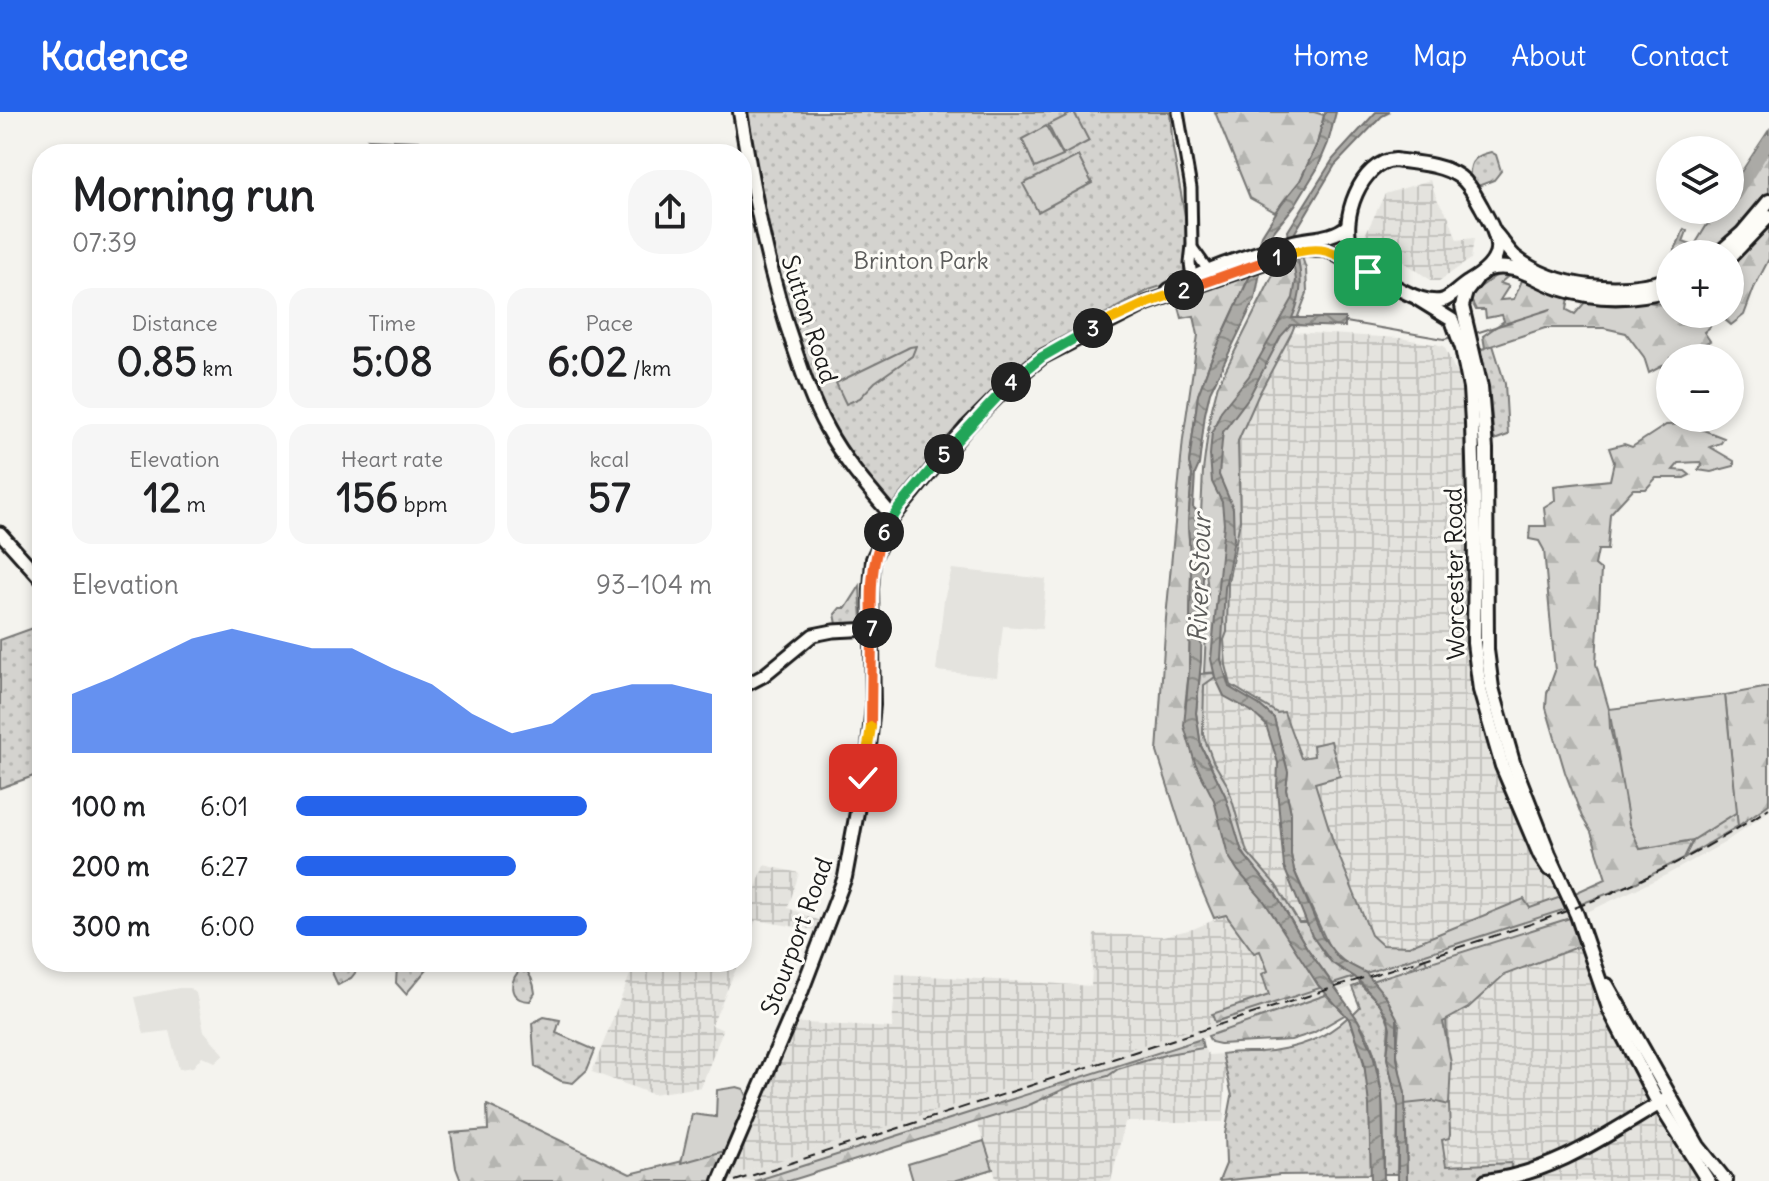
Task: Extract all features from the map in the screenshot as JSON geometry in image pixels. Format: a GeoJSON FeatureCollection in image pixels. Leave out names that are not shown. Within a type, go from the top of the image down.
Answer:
{"type":"FeatureCollection","features":[{"type":"Feature","properties":{"kind":"main road","name":"Sutton Road"},"geometry":{"type":"LineString","coordinates":[[740,112],[746,144]]}},
{"type":"Feature","properties":{"kind":"main road"},"geometry":{"type":"LineString","coordinates":[[1462,328],[1389,281],[1356,255],[1349,239],[1348,226],[1364,179],[1375,166],[1392,159],[1440,168],[1459,177],[1470,188],[1493,230],[1517,259],[1567,281],[1623,288],[1656,282]]}},
{"type":"Feature","properties":{"kind":"main road","name":"Sutton Road"},"geometry":{"type":"LineString","coordinates":[[752,175],[772,280],[807,387],[840,450],[893,517]]}},
{"type":"Feature","properties":{"kind":"main road"},"geometry":{"type":"LineString","coordinates":[[1734,240],[1769,201]]}},
{"type":"Feature","properties":{"kind":"main road"},"geometry":{"type":"LineString","coordinates":[[1744,242],[1769,216]]}},
{"type":"Feature","properties":{"kind":"main road"},"geometry":{"type":"LineString","coordinates":[[1192,282],[1240,270],[1270,256],[1331,237],[1348,226]]}},
{"type":"Feature","properties":{"kind":"main road"},"geometry":{"type":"LineString","coordinates":[[1418,299],[1430,302],[1443,300],[1489,269],[1496,252],[1493,230]]}},
{"type":"Feature","properties":{"kind":"main road"},"geometry":{"type":"LineString","coordinates":[[1192,282],[1208,270],[1250,256],[1270,256],[1288,244],[1308,243],[1328,250],[1379,279],[1389,281]]}},
{"type":"Feature","properties":{"kind":"main road"},"geometry":{"type":"LineString","coordinates":[[1489,269],[1510,267],[1563,289],[1602,297],[1656,292]]}},
{"type":"Feature","properties":{"kind":"main road","name":"Worcester Road"},"geometry":{"type":"LineString","coordinates":[[1476,279],[1463,302],[1462,328],[1472,374],[1470,388],[1480,474],[1474,643],[1480,690],[1502,766],[1540,855],[1569,898],[1610,1011],[1663,1097],[1708,1181]]}},
{"type":"Feature","properties":{"kind":"main road","name":"Stourport Road"},"geometry":{"type":"LineString","coordinates":[[722,1177],[800,995],[845,877],[871,726],[873,559],[893,517],[967,427],[1042,357],[1192,282]]}},
{"type":"Feature","properties":{"kind":"main road"},"geometry":{"type":"LineString","coordinates":[[0,533],[32,569]]}},
{"type":"Feature","properties":{"kind":"main road"},"geometry":{"type":"LineString","coordinates":[[752,682],[813,635],[872,629]]}},
{"type":"Feature","properties":{"kind":"main road"},"geometry":{"type":"LineString","coordinates":[[1486,1181],[1535,1171],[1569,1157],[1663,1097]]}},
{"type":"Feature","properties":{"kind":"main road","name":"Worcester Road"},"geometry":{"type":"LineString","coordinates":[[1663,1097],[1726,1181]]}},
{"type":"Feature","properties":{"kind":"street"},"geometry":{"type":"LineString","coordinates":[[1178,112],[1191,188],[1192,282]]}},
{"type":"Feature","properties":{"kind":"street"},"geometry":{"type":"LineString","coordinates":[[1192,245],[1208,270]]}},
{"type":"Feature","properties":{"kind":"shaded area"},"geometry":{"type":"Polygon","coordinates":[[[1430,180],[1457,240],[1474,238],[1471,259],[1439,281],[1432,281],[1404,262],[1368,245],[1365,235],[1385,194],[1430,180]]]}},
{"type":"Feature","properties":{"kind":"shaded area"},"geometry":{"type":"Polygon","coordinates":[[[1292,332],[1400,338],[1444,346],[1454,368],[1470,388],[1480,690],[1540,855],[1564,896],[1530,908],[1523,900],[1409,946],[1382,946],[1371,935],[1333,841],[1315,782],[1331,742],[1313,745],[1315,756],[1301,758],[1277,713],[1231,685],[1224,640],[1227,632],[1228,583],[1233,561],[1238,441],[1292,332]]]}},
{"type":"Feature","properties":{"kind":"shaded area"},"geometry":{"type":"Polygon","coordinates":[[[952,569],[1046,579],[1042,629],[1003,626],[997,677],[936,671],[944,599],[952,569]]]}},
{"type":"Feature","properties":{"kind":"shaded area"},"geometry":{"type":"Polygon","coordinates":[[[1215,677],[1224,696],[1251,711],[1266,725],[1278,763],[1277,789],[1284,867],[1307,923],[1299,923],[1276,885],[1251,860],[1245,847],[1232,797],[1203,734],[1204,685],[1215,677]]]}},
{"type":"Feature","properties":{"kind":"shaded area"},"geometry":{"type":"Polygon","coordinates":[[[1769,804],[1769,811],[1724,843],[1668,874],[1585,913],[755,1181],[714,1181],[1566,909],[1637,882],[1684,858],[1769,804]]]}},
{"type":"Feature","properties":{"kind":"shaded area"},"geometry":{"type":"Polygon","coordinates":[[[764,865],[799,873],[788,908],[827,924],[825,932],[756,920],[752,930],[752,900],[764,865]]]}},
{"type":"Feature","properties":{"kind":"shaded area"},"geometry":{"type":"Polygon","coordinates":[[[1226,915],[1253,953],[1260,951],[1268,972],[1263,974],[1270,995],[1212,1014],[1215,1022],[721,1179],[788,1022],[892,1028],[896,974],[1091,986],[1094,934],[1163,936],[1193,929],[1226,915]]]}},
{"type":"Feature","properties":{"kind":"shaded area"},"geometry":{"type":"Polygon","coordinates":[[[1583,945],[1610,1011],[1708,1181],[1424,1181],[1442,1153],[1443,1140],[1449,1137],[1451,1063],[1443,1022],[1468,1008],[1504,975],[1583,945]]]}},
{"type":"Feature","properties":{"kind":"shaded area"},"geometry":{"type":"Polygon","coordinates":[[[631,972],[735,972],[712,1025],[723,1030],[701,1087],[652,1094],[592,1072],[631,972]]]}},
{"type":"Feature","properties":{"kind":"shaded area"},"geometry":{"type":"Polygon","coordinates":[[[190,988],[196,993],[204,1031],[224,1054],[215,1062],[202,1056],[193,1067],[179,1069],[169,1031],[144,1034],[135,997],[190,988]]]}},
{"type":"Feature","properties":{"kind":"shaded area"},"geometry":{"type":"Polygon","coordinates":[[[1203,1048],[1209,1055],[1222,1054],[1226,1072],[1223,1122],[1125,1122],[1111,1181],[997,1181],[977,1122],[1027,1106],[1073,1085],[1108,1076],[1118,1069],[1203,1048]]]}},
{"type":"Feature","properties":{"kind":"green space","name":"Brinton Park"},"geometry":{"type":"Polygon","coordinates":[[[744,112],[1170,112],[1173,149],[1187,227],[1183,279],[1149,290],[1028,358],[890,511],[831,429],[778,294],[744,112]]]}},
{"type":"Feature","properties":{"kind":"green space"},"geometry":{"type":"Polygon","coordinates":[[[1074,112],[1089,141],[1063,155],[1048,125],[1074,112]]]}},
{"type":"Feature","properties":{"kind":"green space"},"geometry":{"type":"Polygon","coordinates":[[[1215,112],[1314,112],[1324,115],[1317,144],[1300,181],[1275,212],[1250,198],[1215,112]]]}},
{"type":"Feature","properties":{"kind":"green space"},"geometry":{"type":"Polygon","coordinates":[[[1046,126],[1063,156],[1035,168],[1022,139],[1046,126]]]}},
{"type":"Feature","properties":{"kind":"green space"},"geometry":{"type":"Polygon","coordinates":[[[1769,130],[1769,195],[1744,223],[1744,168],[1769,130]]]}},
{"type":"Feature","properties":{"kind":"green space"},"geometry":{"type":"Polygon","coordinates":[[[369,139],[418,141],[418,144],[376,144],[369,139]]]}},
{"type":"Feature","properties":{"kind":"green space"},"geometry":{"type":"Polygon","coordinates":[[[1491,152],[1496,155],[1501,171],[1494,180],[1478,186],[1470,175],[1471,166],[1478,157],[1491,152]]]}},
{"type":"Feature","properties":{"kind":"green space"},"geometry":{"type":"Polygon","coordinates":[[[1078,156],[1092,183],[1038,212],[1023,184],[1078,156]]]}},
{"type":"Feature","properties":{"kind":"green space"},"geometry":{"type":"Polygon","coordinates":[[[1707,224],[1744,224],[1728,240],[1698,240],[1707,224]]]}},
{"type":"Feature","properties":{"kind":"green space"},"geometry":{"type":"Polygon","coordinates":[[[1769,225],[1769,259],[1744,315],[1744,249],[1769,225]]]}},
{"type":"Feature","properties":{"kind":"green space"},"geometry":{"type":"Polygon","coordinates":[[[1684,229],[1687,231],[1684,240],[1679,240],[1684,229]]]}},
{"type":"Feature","properties":{"kind":"green space"},"geometry":{"type":"Polygon","coordinates":[[[1302,257],[1307,293],[1292,332],[1238,441],[1240,521],[1228,583],[1227,632],[1224,640],[1231,685],[1277,713],[1284,712],[1301,758],[1314,756],[1313,745],[1331,741],[1340,776],[1315,783],[1333,841],[1371,935],[1382,945],[1409,946],[1524,899],[1530,908],[1561,897],[1566,909],[1366,973],[1348,965],[1330,949],[1294,870],[1291,813],[1286,789],[1288,772],[1274,718],[1259,705],[1234,692],[1223,672],[1204,673],[1208,593],[1201,514],[1210,416],[1218,385],[1274,273],[1273,265],[1302,257]]]}},
{"type":"Feature","properties":{"kind":"green space"},"geometry":{"type":"Polygon","coordinates":[[[1251,273],[1198,395],[1189,462],[1192,475],[1188,523],[1191,572],[1189,671],[1185,706],[1227,830],[1320,988],[1215,1022],[1212,1014],[1269,995],[1262,974],[1268,971],[1260,951],[1254,953],[1226,915],[1214,918],[1198,881],[1157,752],[1183,439],[1198,335],[1194,316],[1182,318],[1177,299],[1251,273]]]}},
{"type":"Feature","properties":{"kind":"green space"},"geometry":{"type":"Polygon","coordinates":[[[1512,273],[1500,283],[1509,286],[1500,300],[1514,299],[1523,278],[1569,297],[1567,310],[1575,314],[1586,301],[1656,303],[1656,328],[1709,328],[1704,332],[1710,341],[1704,344],[1656,344],[1656,369],[1649,373],[1644,357],[1626,333],[1604,328],[1545,328],[1485,348],[1483,336],[1504,321],[1502,315],[1486,318],[1485,310],[1476,310],[1470,298],[1472,293],[1494,277],[1512,273]]]}},
{"type":"Feature","properties":{"kind":"green space"},"geometry":{"type":"Polygon","coordinates":[[[1493,345],[1505,384],[1508,435],[1494,440],[1490,396],[1479,350],[1493,345]]]}},
{"type":"Feature","properties":{"kind":"green space"},"geometry":{"type":"Polygon","coordinates":[[[916,346],[912,356],[875,382],[860,398],[846,404],[836,383],[916,346]]]}},
{"type":"Feature","properties":{"kind":"green space"},"geometry":{"type":"Polygon","coordinates":[[[1656,431],[1709,432],[1724,438],[1721,443],[1710,447],[1734,461],[1734,466],[1711,472],[1698,470],[1702,465],[1700,462],[1679,463],[1673,470],[1685,471],[1690,475],[1684,478],[1656,478],[1646,489],[1633,489],[1610,514],[1607,550],[1598,550],[1595,565],[1601,570],[1596,664],[1640,849],[1693,840],[1684,858],[1637,882],[1581,904],[1575,893],[1606,879],[1591,832],[1565,772],[1546,708],[1547,693],[1555,671],[1544,550],[1539,541],[1529,539],[1530,526],[1546,526],[1544,507],[1555,500],[1554,486],[1610,480],[1614,462],[1609,448],[1624,444],[1632,447],[1656,431]]]}},
{"type":"Feature","properties":{"kind":"green space"},"geometry":{"type":"Polygon","coordinates":[[[860,586],[862,621],[837,624],[835,614],[840,608],[846,608],[860,586]]]}},
{"type":"Feature","properties":{"kind":"green space"},"geometry":{"type":"Polygon","coordinates":[[[32,628],[32,777],[0,788],[0,640],[32,628]]]}},
{"type":"Feature","properties":{"kind":"green space"},"geometry":{"type":"Polygon","coordinates":[[[1214,673],[1215,677],[1204,685],[1203,734],[1213,761],[1228,786],[1247,852],[1276,885],[1299,923],[1307,923],[1325,955],[1355,977],[1333,984],[1307,948],[1275,893],[1247,859],[1237,841],[1225,795],[1201,746],[1196,713],[1200,674],[1214,673]]]}},
{"type":"Feature","properties":{"kind":"green space"},"geometry":{"type":"Polygon","coordinates":[[[1769,687],[1769,804],[1738,826],[1725,695],[1769,687]]]}},
{"type":"Feature","properties":{"kind":"green space"},"geometry":{"type":"Polygon","coordinates":[[[1725,695],[1737,812],[1693,840],[1640,849],[1629,824],[1609,709],[1725,695]]]}},
{"type":"Feature","properties":{"kind":"green space"},"geometry":{"type":"Polygon","coordinates":[[[1737,812],[1738,826],[1684,858],[1693,840],[1737,812]]]}},
{"type":"Feature","properties":{"kind":"green space"},"geometry":{"type":"Polygon","coordinates":[[[1573,917],[1583,945],[1504,975],[1468,1008],[1443,1022],[1451,1063],[1449,1105],[1433,1101],[1405,1104],[1397,1054],[1399,1024],[1389,1002],[1371,981],[1573,917]]]}},
{"type":"Feature","properties":{"kind":"green space"},"geometry":{"type":"Polygon","coordinates":[[[1425,958],[1446,1014],[1450,1134],[1449,1138],[1442,1140],[1446,1166],[1511,1163],[1510,1181],[1407,1181],[1406,1132],[1401,1103],[1407,1039],[1373,991],[1425,958]]]}},
{"type":"Feature","properties":{"kind":"green space"},"geometry":{"type":"Polygon","coordinates":[[[332,972],[356,972],[351,978],[338,985],[332,972]]]}},
{"type":"Feature","properties":{"kind":"green space"},"geometry":{"type":"Polygon","coordinates":[[[397,972],[424,972],[406,994],[396,983],[397,972]]]}},
{"type":"Feature","properties":{"kind":"green space"},"geometry":{"type":"Polygon","coordinates":[[[518,972],[527,972],[530,976],[535,993],[530,1001],[522,1000],[514,993],[518,972]]]}},
{"type":"Feature","properties":{"kind":"green space"},"geometry":{"type":"Polygon","coordinates":[[[1360,984],[1380,1004],[1389,1022],[1387,1058],[1398,1105],[1397,1174],[1384,1174],[1383,1113],[1378,1067],[1372,1046],[1352,1015],[1360,1007],[1352,987],[1360,984]]]}},
{"type":"Feature","properties":{"kind":"green space"},"geometry":{"type":"Polygon","coordinates":[[[1326,995],[1346,1014],[1313,1033],[1291,1040],[1220,1044],[1211,1042],[1208,1036],[1326,995]]]}},
{"type":"Feature","properties":{"kind":"green space"},"geometry":{"type":"Polygon","coordinates":[[[544,1017],[560,1020],[556,1033],[595,1050],[587,1070],[573,1083],[561,1081],[535,1067],[532,1023],[544,1017]]]}},
{"type":"Feature","properties":{"kind":"green space"},"geometry":{"type":"Polygon","coordinates":[[[1348,1017],[1361,1054],[1369,1094],[1371,1174],[1280,1175],[1219,1181],[1226,1164],[1225,1134],[1232,1096],[1222,1054],[1296,1046],[1329,1032],[1348,1017]]]}},
{"type":"Feature","properties":{"kind":"green space"},"geometry":{"type":"Polygon","coordinates":[[[1201,1039],[1203,1048],[1168,1054],[1118,1069],[1108,1076],[1073,1085],[1027,1106],[789,1181],[755,1181],[1201,1039]]]}},
{"type":"Feature","properties":{"kind":"green space"},"geometry":{"type":"Polygon","coordinates":[[[744,1089],[748,1098],[728,1150],[681,1163],[692,1114],[716,1117],[717,1090],[744,1089]]]}},
{"type":"Feature","properties":{"kind":"green space"},"geometry":{"type":"Polygon","coordinates":[[[487,1105],[630,1174],[728,1150],[714,1181],[461,1181],[451,1133],[488,1130],[487,1105]]]}},
{"type":"Feature","properties":{"kind":"green space"},"geometry":{"type":"Polygon","coordinates":[[[984,1141],[993,1169],[954,1181],[913,1181],[908,1164],[984,1141]]]}},
{"type":"Feature","properties":{"kind":"water","name":"River Stour"},"geometry":{"type":"Polygon","coordinates":[[[1325,112],[1336,112],[1328,143],[1317,169],[1295,205],[1266,241],[1255,299],[1210,392],[1205,414],[1193,507],[1196,510],[1203,577],[1196,713],[1201,746],[1225,795],[1242,852],[1275,893],[1307,948],[1358,1020],[1372,1050],[1382,1094],[1384,1181],[1371,1181],[1369,1105],[1364,1062],[1351,1021],[1318,985],[1264,901],[1228,855],[1214,800],[1195,763],[1184,726],[1189,671],[1191,572],[1188,523],[1192,475],[1189,463],[1198,395],[1250,276],[1262,235],[1300,181],[1317,144],[1325,112]]]}},
{"type":"Feature","properties":{"kind":"water"},"geometry":{"type":"Polygon","coordinates":[[[1376,112],[1390,112],[1382,116],[1335,165],[1294,234],[1301,286],[1292,318],[1345,318],[1345,327],[1291,325],[1281,336],[1249,397],[1223,432],[1219,475],[1233,508],[1234,539],[1225,588],[1221,660],[1229,687],[1274,718],[1288,772],[1286,789],[1291,813],[1294,870],[1322,936],[1339,959],[1366,973],[1386,997],[1397,1018],[1397,1059],[1405,1093],[1407,1181],[1398,1181],[1398,1105],[1387,1058],[1390,1028],[1387,1016],[1355,977],[1332,963],[1312,936],[1284,867],[1277,789],[1278,763],[1266,725],[1251,711],[1224,696],[1211,659],[1224,524],[1222,502],[1212,482],[1212,432],[1221,411],[1249,376],[1293,298],[1296,280],[1288,231],[1333,159],[1376,112]]]}},
{"type":"Feature","properties":{"kind":"waterway"},"geometry":{"type":"LineString","coordinates":[[1744,181],[1769,141]]}},
{"type":"Feature","properties":{"kind":"waterway"},"geometry":{"type":"LineString","coordinates":[[1476,333],[1551,309]]}},
{"type":"Feature","properties":{"kind":"waterway"},"geometry":{"type":"LineString","coordinates":[[1346,322],[1444,339],[1453,337]]}},
{"type":"Feature","properties":{"kind":"railway"},"geometry":{"type":"LineString","coordinates":[[735,1181],[1540,921],[1658,872],[1769,808]]}},
{"type":"Feature","properties":{"kind":"route"},"geometry":{"type":"LineString","coordinates":[[863,778],[873,705],[873,559],[884,531],[899,508],[967,427],[1030,365],[1090,330],[1147,303],[1305,248],[1328,250],[1368,272]]}}]}
